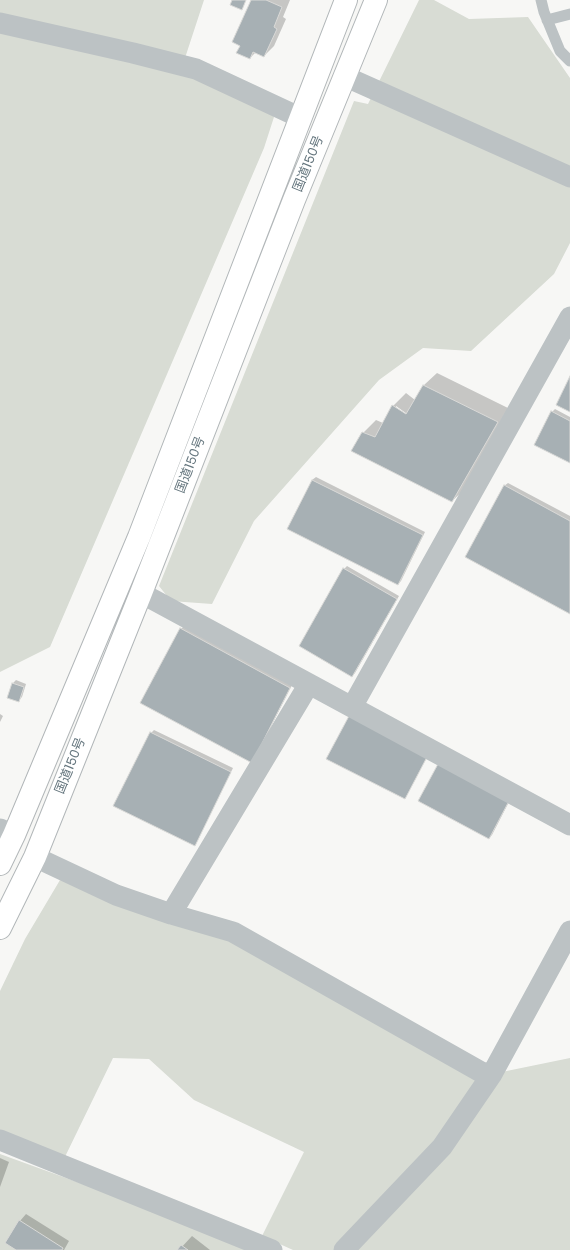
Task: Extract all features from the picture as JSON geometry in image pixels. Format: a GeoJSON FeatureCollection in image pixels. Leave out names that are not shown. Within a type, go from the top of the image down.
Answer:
{"type":"FeatureCollection","features":[{"type":"Feature","properties":{"kind":"highway","name":"国道150号"},"geometry":{"type":"LineString","coordinates":[[0,864],[7,832],[139,536],[346,0]]}},
{"type":"Feature","properties":{"kind":"highway","name":"国道150号"},"geometry":{"type":"LineString","coordinates":[[0,928],[35,857],[142,593],[294,200],[376,0]]}},
{"type":"Feature","properties":{"kind":"street"},"geometry":{"type":"LineString","coordinates":[[0,23],[133,53],[196,70],[301,118]]}},
{"type":"Feature","properties":{"kind":"street"},"geometry":{"type":"LineString","coordinates":[[344,76],[570,177]]}},
{"type":"Feature","properties":{"kind":"street"},"geometry":{"type":"LineString","coordinates":[[352,707],[570,317]]}},
{"type":"Feature","properties":{"kind":"street"},"geometry":{"type":"LineString","coordinates":[[142,593],[570,825]]}},
{"type":"Feature","properties":{"kind":"street"},"geometry":{"type":"LineString","coordinates":[[171,914],[310,684]]}},
{"type":"Feature","properties":{"kind":"street"},"geometry":{"type":"LineString","coordinates":[[35,857],[116,895],[171,914],[233,932],[481,1072],[492,1074]]}},
{"type":"Feature","properties":{"kind":"street"},"geometry":{"type":"LineString","coordinates":[[344,1250],[442,1147],[492,1074],[570,931]]}},
{"type":"Feature","properties":{"kind":"street"},"geometry":{"type":"LineString","coordinates":[[0,1140],[272,1250]]}},
{"type":"Feature","properties":{"kind":"lane"},"geometry":{"type":"LineString","coordinates":[[541,0],[544,12],[560,51],[570,61]]}},
{"type":"Feature","properties":{"kind":"lane"},"geometry":{"type":"LineString","coordinates":[[547,20],[570,14]]}},
{"type":"Feature","properties":{"kind":"shaded area"},"geometry":{"type":"Polygon","coordinates":[[[0,0],[204,0],[185,58],[272,111],[274,117],[264,148],[50,647],[0,672],[0,0]]]}},
{"type":"Feature","properties":{"kind":"shaded area"},"geometry":{"type":"Polygon","coordinates":[[[419,0],[434,0],[469,19],[528,17],[570,78],[570,243],[554,274],[471,351],[423,348],[379,380],[254,521],[212,604],[171,601],[159,586],[354,101],[368,104],[419,0]]]}},
{"type":"Feature","properties":{"kind":"shaded area"},"geometry":{"type":"Polygon","coordinates":[[[60,880],[245,939],[492,1074],[570,1058],[570,1250],[293,1250],[262,1236],[304,1152],[194,1100],[149,1059],[113,1058],[61,1165],[0,1132],[0,991],[25,939],[60,880]]]}},
{"type":"Feature","properties":{"kind":"shaded area"},"geometry":{"type":"Polygon","coordinates":[[[0,1154],[146,1207],[250,1250],[0,1250],[0,1154]]]}},
{"type":"Feature","properties":{"kind":"building"},"geometry":{"type":"Polygon","coordinates":[[[232,0],[246,0],[242,10],[230,5],[232,0]]]}},
{"type":"Feature","properties":{"kind":"building"},"geometry":{"type":"Polygon","coordinates":[[[251,0],[266,0],[282,7],[274,27],[277,29],[264,57],[253,52],[250,59],[236,53],[240,46],[232,42],[251,0]]]}},
{"type":"Feature","properties":{"kind":"building"},"geometry":{"type":"Polygon","coordinates":[[[570,376],[570,412],[556,405],[570,376]]]}},
{"type":"Feature","properties":{"kind":"building"},"geometry":{"type":"Polygon","coordinates":[[[423,385],[498,422],[452,502],[351,451],[362,432],[375,437],[392,405],[406,414],[423,385]]]}},
{"type":"Feature","properties":{"kind":"building"},"geometry":{"type":"Polygon","coordinates":[[[551,411],[570,421],[570,463],[534,445],[551,411]]]}},
{"type":"Feature","properties":{"kind":"building"},"geometry":{"type":"Polygon","coordinates":[[[312,480],[423,535],[398,585],[287,529],[312,480]]]}},
{"type":"Feature","properties":{"kind":"building"},"geometry":{"type":"Polygon","coordinates":[[[504,485],[570,521],[570,614],[465,557],[504,485]]]}},
{"type":"Feature","properties":{"kind":"building"},"geometry":{"type":"Polygon","coordinates":[[[343,568],[397,599],[352,677],[299,646],[343,568]]]}},
{"type":"Feature","properties":{"kind":"building"},"geometry":{"type":"Polygon","coordinates":[[[180,628],[290,688],[252,763],[140,703],[180,628]]]}},
{"type":"Feature","properties":{"kind":"building"},"geometry":{"type":"Polygon","coordinates":[[[12,683],[24,687],[19,702],[7,698],[12,683]]]}},
{"type":"Feature","properties":{"kind":"building"},"geometry":{"type":"Polygon","coordinates":[[[349,716],[427,757],[405,799],[326,759],[349,716]]]}},
{"type":"Feature","properties":{"kind":"building"},"geometry":{"type":"Polygon","coordinates":[[[150,732],[231,772],[195,846],[113,806],[150,732]]]}},
{"type":"Feature","properties":{"kind":"building"},"geometry":{"type":"Polygon","coordinates":[[[438,764],[509,801],[489,839],[418,801],[438,764]]]}},
{"type":"Feature","properties":{"kind":"building"},"geometry":{"type":"Polygon","coordinates":[[[19,1220],[63,1248],[62,1250],[16,1250],[5,1243],[19,1220]]]}},
{"type":"Feature","properties":{"kind":"building"},"geometry":{"type":"Polygon","coordinates":[[[181,1245],[188,1250],[177,1250],[181,1245]]]}}]}
